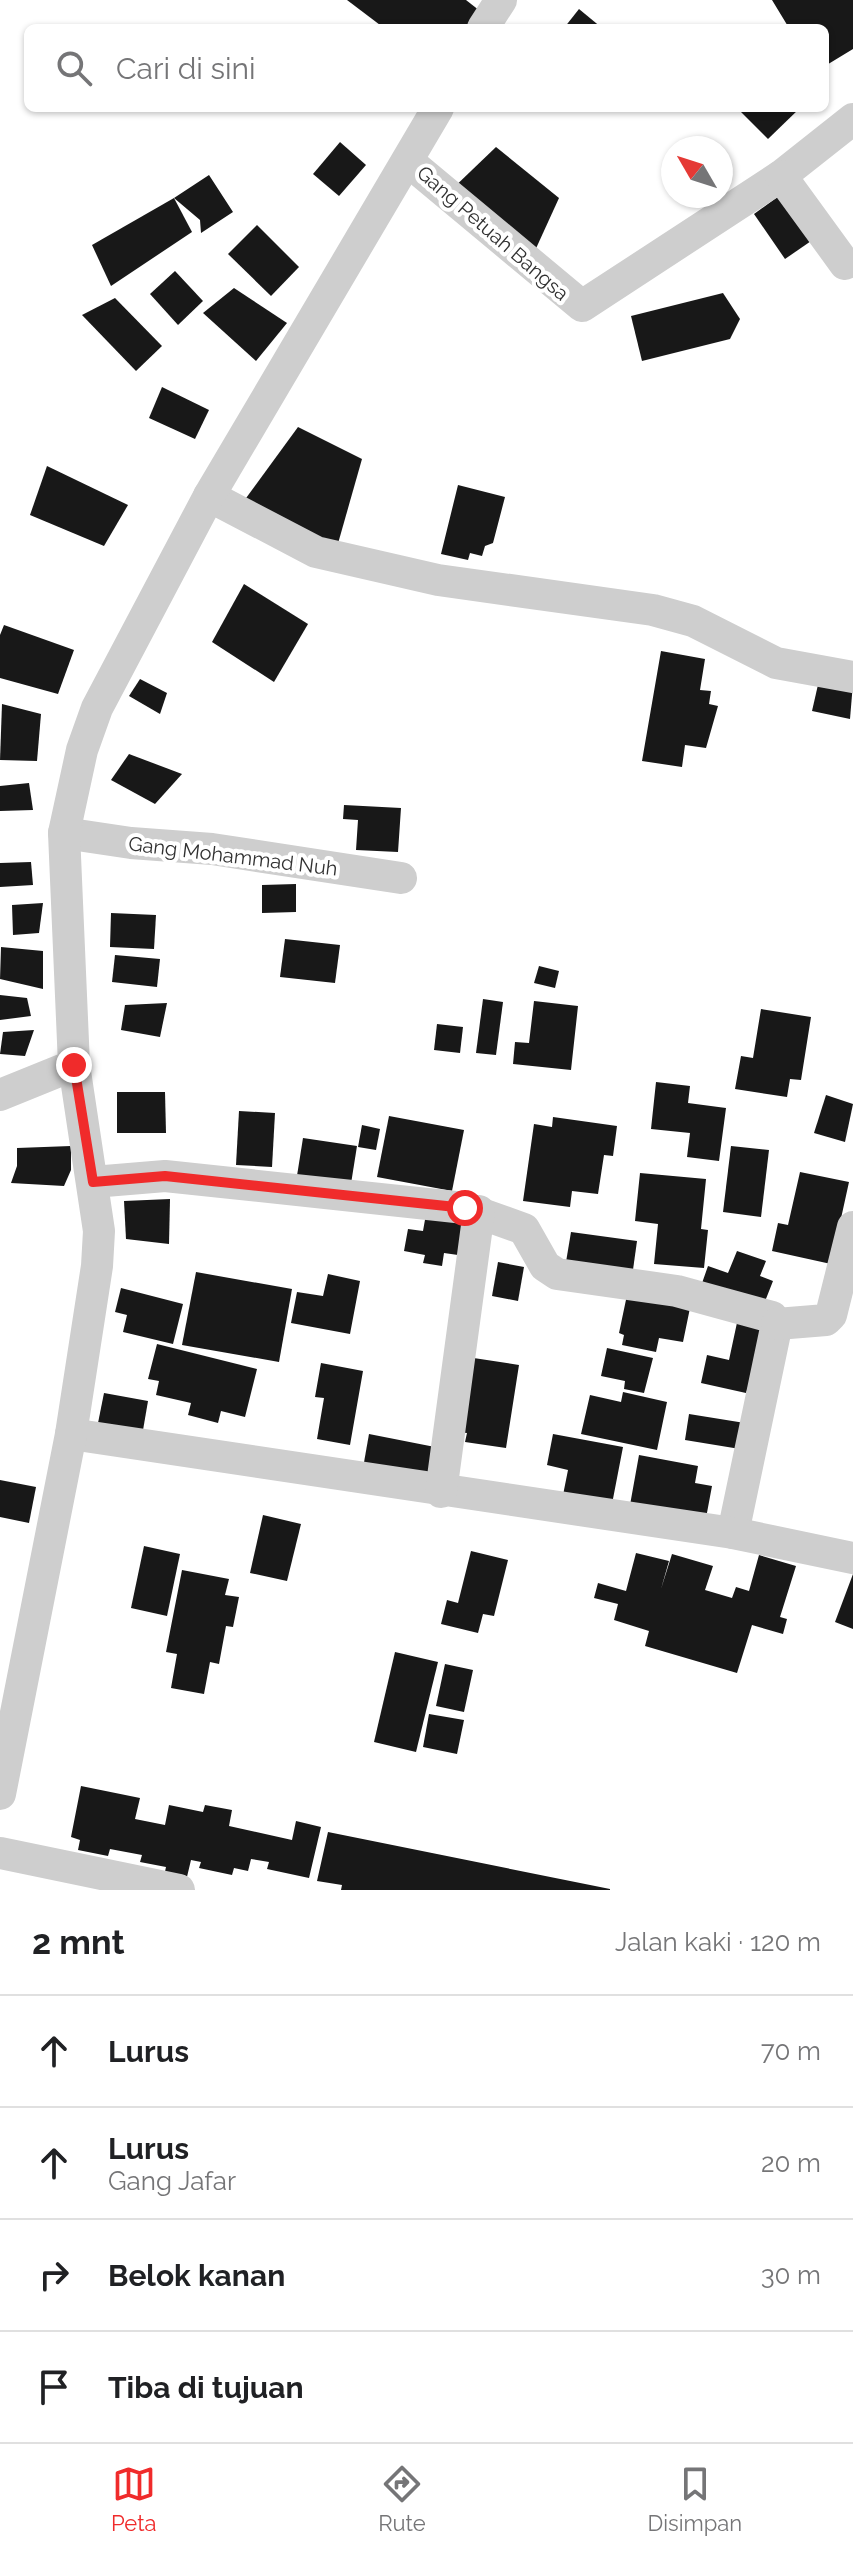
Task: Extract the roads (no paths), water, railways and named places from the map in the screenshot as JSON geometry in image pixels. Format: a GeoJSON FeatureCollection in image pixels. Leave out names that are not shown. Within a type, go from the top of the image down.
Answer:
{"type":"FeatureCollection","features":[{"type":"Feature","properties":{"kind":"street"},"geometry":{"type":"LineString","coordinates":[[486,24],[501,0]]}},
{"type":"Feature","properties":{"kind":"street"},"geometry":{"type":"LineString","coordinates":[[0,1794],[71,1434],[97,1266],[99,1231],[74,1065],[64,833],[82,750],[97,708],[209,496],[436,112]]}},
{"type":"Feature","properties":{"kind":"street","name":"Gang Petuah Bangsa"},"geometry":{"type":"LineString","coordinates":[[409,162],[582,306],[781,176],[853,119]]}},
{"type":"Feature","properties":{"kind":"street"},"geometry":{"type":"LineString","coordinates":[[781,176],[845,264]]}},
{"type":"Feature","properties":{"kind":"street"},"geometry":{"type":"LineString","coordinates":[[209,496],[316,552],[438,580],[653,610],[693,621],[776,663],[853,677]]}},
{"type":"Feature","properties":{"kind":"street","name":"Gang Mohammad Nuh"},"geometry":{"type":"LineString","coordinates":[[64,833],[131,843],[212,849],[401,878]]}},
{"type":"Feature","properties":{"kind":"street"},"geometry":{"type":"LineString","coordinates":[[0,1095],[74,1065]]}},
{"type":"Feature","properties":{"kind":"street"},"geometry":{"type":"LineString","coordinates":[[93,1182],[165,1176],[479,1211],[524,1229],[545,1266],[557,1274],[677,1291],[772,1317],[777,1324],[733,1533]]}},
{"type":"Feature","properties":{"kind":"street"},"geometry":{"type":"LineString","coordinates":[[441,1492],[479,1211]]}},
{"type":"Feature","properties":{"kind":"street"},"geometry":{"type":"LineString","coordinates":[[777,1324],[826,1320],[831,1315],[853,1227]]}},
{"type":"Feature","properties":{"kind":"street"},"geometry":{"type":"LineString","coordinates":[[71,1434],[441,1492],[733,1533],[853,1558]]}},
{"type":"Feature","properties":{"kind":"street"},"geometry":{"type":"LineString","coordinates":[[0,1853],[179,1890]]}}]}
